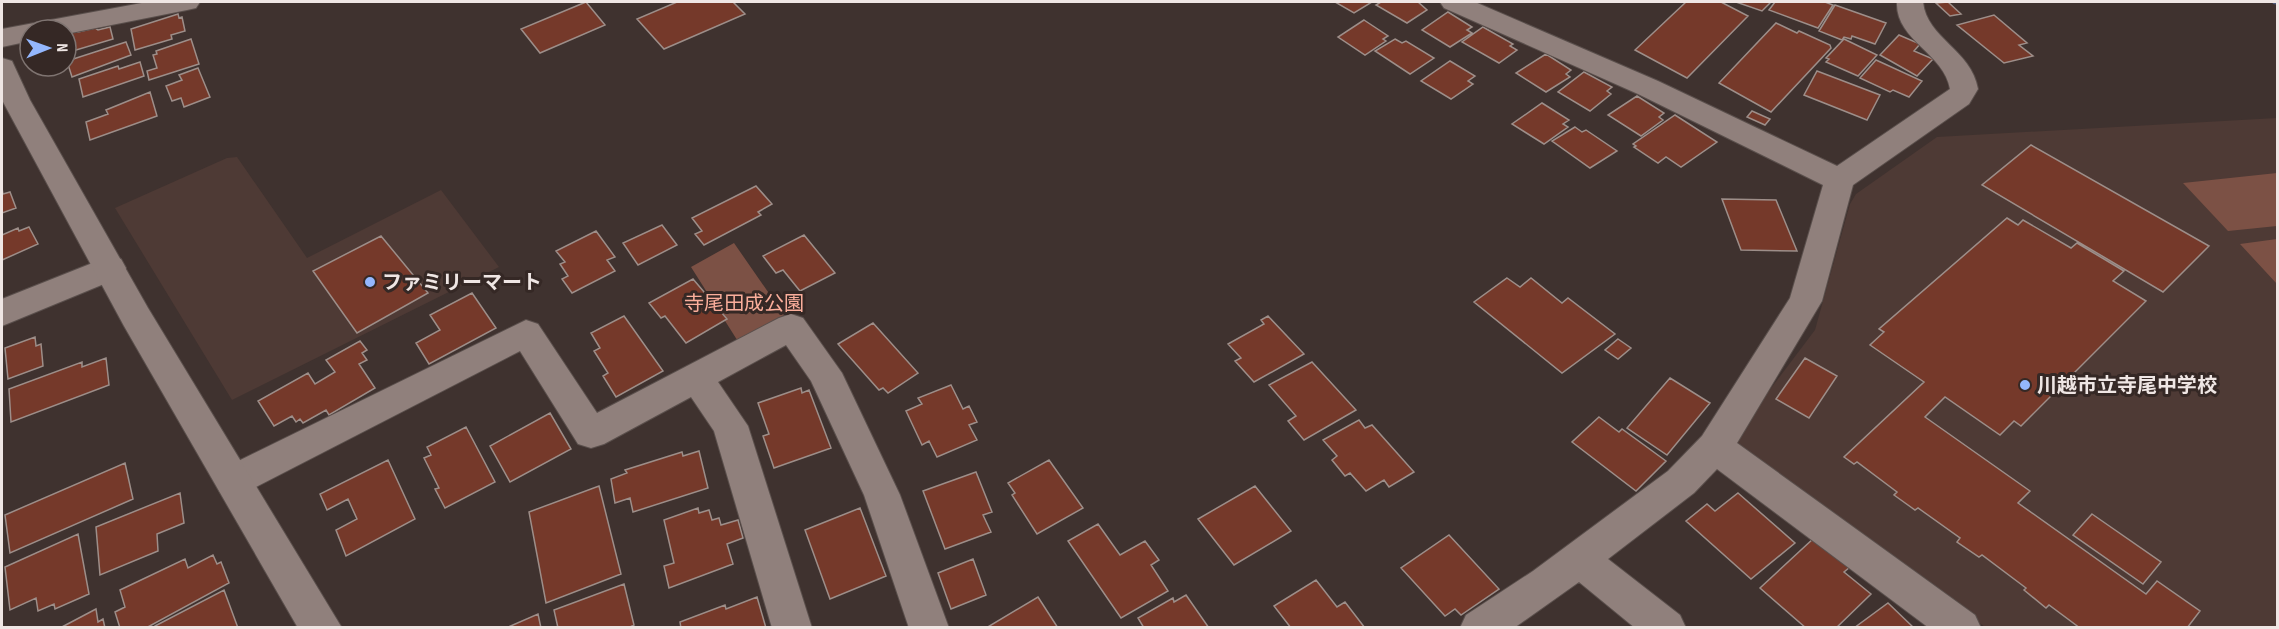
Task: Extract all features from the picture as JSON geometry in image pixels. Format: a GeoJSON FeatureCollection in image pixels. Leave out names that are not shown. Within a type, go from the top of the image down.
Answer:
{"type":"FeatureCollection","features":[{"type":"Feature","properties":{"kind":"street"},"geometry":{"type":"LineString","coordinates":[[78,23],[187,2]]}},
{"type":"Feature","properties":{"kind":"street"},"geometry":{"type":"LineString","coordinates":[[1453,2],[1564,49],[1747,132],[1839,180]]}},
{"type":"Feature","properties":{"kind":"street"},"geometry":{"type":"LineString","coordinates":[[1480,627],[1579,559],[1681,482],[1715,447],[1806,301],[1839,180],[1948,106],[1964,89],[1961,74],[1914,22],[1909,11],[1911,2]]}},
{"type":"Feature","properties":{"kind":"street"},"geometry":{"type":"LineString","coordinates":[[2,38],[18,35]]}},
{"type":"Feature","properties":{"kind":"street"},"geometry":{"type":"LineString","coordinates":[[2,67],[9,103],[110,268],[232,481],[309,624]]}},
{"type":"Feature","properties":{"kind":"street"},"geometry":{"type":"LineString","coordinates":[[2,313],[110,268]]}},
{"type":"Feature","properties":{"kind":"street"},"geometry":{"type":"LineString","coordinates":[[232,481],[526,333],[591,433],[791,327],[825,374],[882,495],[929,627]]}},
{"type":"Feature","properties":{"kind":"street"},"geometry":{"type":"LineString","coordinates":[[696,377],[730,426],[792,627]]}},
{"type":"Feature","properties":{"kind":"street"},"geometry":{"type":"LineString","coordinates":[[1715,447],[1961,627]]}},
{"type":"Feature","properties":{"kind":"street"},"geometry":{"type":"LineString","coordinates":[[1579,559],[1666,627]]}},
{"type":"Feature","properties":{"kind":"shaded area","name":"川越市立寺尾中学校"},"geometry":{"type":"Polygon","coordinates":[[[2277,118],[2277,627],[1985,627],[1731,441],[1815,330],[1850,204],[1856,194],[1937,137],[2277,118]]]}},
{"type":"Feature","properties":{"kind":"shaded area"},"geometry":{"type":"Polygon","coordinates":[[[237,157],[307,258],[441,190],[499,267],[232,400],[115,208],[227,158],[237,157]]]}},
{"type":"Feature","properties":{"kind":"green space"},"geometry":{"type":"Polygon","coordinates":[[[2277,173],[2277,226],[2228,231],[2183,183],[2277,173]]]}},
{"type":"Feature","properties":{"kind":"green space"},"geometry":{"type":"Polygon","coordinates":[[[2278,239],[2277,284],[2240,244],[2278,239]]]}},
{"type":"Feature","properties":{"kind":"green space","name":"寺尾田成公園"},"geometry":{"type":"Polygon","coordinates":[[[734,243],[784,315],[739,343],[691,267],[734,243]]]}},
{"type":"Feature","properties":{"kind":"building"},"geometry":{"type":"Polygon","coordinates":[[[586,2],[605,25],[540,53],[521,29],[586,2]]]}},
{"type":"Feature","properties":{"kind":"building"},"geometry":{"type":"Polygon","coordinates":[[[677,2],[733,2],[745,14],[664,49],[637,19],[677,2]]]}},
{"type":"Feature","properties":{"kind":"building"},"geometry":{"type":"Polygon","coordinates":[[[1335,2],[1372,2],[1354,13],[1335,2]]]}},
{"type":"Feature","properties":{"kind":"building"},"geometry":{"type":"Polygon","coordinates":[[[1381,2],[1418,2],[1427,10],[1407,23],[1376,5],[1381,2]]]}},
{"type":"Feature","properties":{"kind":"building"},"geometry":{"type":"Polygon","coordinates":[[[1686,2],[1721,2],[1748,16],[1687,78],[1635,50],[1686,2]]]}},
{"type":"Feature","properties":{"kind":"building"},"geometry":{"type":"Polygon","coordinates":[[[1736,2],[1771,2],[1762,11],[1736,2]]]}},
{"type":"Feature","properties":{"kind":"building"},"geometry":{"type":"Polygon","coordinates":[[[1775,2],[1825,2],[1833,5],[1818,28],[1769,10],[1775,2]]]}},
{"type":"Feature","properties":{"kind":"building"},"geometry":{"type":"Polygon","coordinates":[[[1948,2],[1961,14],[1950,16],[1936,3],[1948,2]]]}},
{"type":"Feature","properties":{"kind":"building"},"geometry":{"type":"Polygon","coordinates":[[[1835,5],[1886,23],[1875,44],[1852,36],[1851,39],[1844,37],[1842,40],[1819,31],[1835,5]]]}},
{"type":"Feature","properties":{"kind":"building"},"geometry":{"type":"Polygon","coordinates":[[[1448,12],[1472,27],[1467,30],[1472,33],[1450,47],[1422,30],[1448,12]]]}},
{"type":"Feature","properties":{"kind":"building"},"geometry":{"type":"Polygon","coordinates":[[[178,14],[179,18],[182,17],[185,31],[171,35],[172,39],[135,50],[131,29],[178,14]]]}},
{"type":"Feature","properties":{"kind":"building"},"geometry":{"type":"Polygon","coordinates":[[[1994,15],[2027,43],[2019,45],[2033,56],[2004,63],[1957,25],[1994,15]]]}},
{"type":"Feature","properties":{"kind":"building"},"geometry":{"type":"Polygon","coordinates":[[[1364,20],[1388,36],[1383,39],[1386,41],[1365,55],[1338,37],[1364,20]]]}},
{"type":"Feature","properties":{"kind":"building"},"geometry":{"type":"Polygon","coordinates":[[[1776,23],[1830,45],[1831,48],[1771,112],[1719,83],[1776,23]]]}},
{"type":"Feature","properties":{"kind":"building"},"geometry":{"type":"Polygon","coordinates":[[[110,27],[113,39],[78,49],[78,32],[95,28],[98,30],[110,27]]]}},
{"type":"Feature","properties":{"kind":"building"},"geometry":{"type":"Polygon","coordinates":[[[1483,27],[1513,44],[1510,46],[1517,50],[1499,63],[1462,42],[1483,27]]]}},
{"type":"Feature","properties":{"kind":"building"},"geometry":{"type":"Polygon","coordinates":[[[1899,35],[1920,44],[1914,51],[1933,59],[1917,76],[1880,55],[1899,35]]]}},
{"type":"Feature","properties":{"kind":"building"},"geometry":{"type":"Polygon","coordinates":[[[191,39],[199,64],[149,80],[147,71],[157,68],[153,55],[157,54],[156,51],[191,39]]]}},
{"type":"Feature","properties":{"kind":"building"},"geometry":{"type":"Polygon","coordinates":[[[1395,39],[1402,43],[1406,41],[1434,58],[1410,74],[1375,51],[1395,39]]]}},
{"type":"Feature","properties":{"kind":"building"},"geometry":{"type":"Polygon","coordinates":[[[1844,39],[1877,55],[1858,76],[1826,62],[1829,59],[1826,58],[1844,39]]]}},
{"type":"Feature","properties":{"kind":"building"},"geometry":{"type":"Polygon","coordinates":[[[126,42],[131,55],[78,75],[78,57],[126,42]]]}},
{"type":"Feature","properties":{"kind":"building"},"geometry":{"type":"Polygon","coordinates":[[[1546,54],[1571,70],[1566,74],[1570,77],[1546,92],[1516,73],[1546,54]]]}},
{"type":"Feature","properties":{"kind":"building"},"geometry":{"type":"Polygon","coordinates":[[[1876,60],[1922,81],[1909,97],[1893,90],[1890,92],[1860,78],[1876,60]]]}},
{"type":"Feature","properties":{"kind":"building"},"geometry":{"type":"Polygon","coordinates":[[[1450,61],[1475,76],[1468,81],[1473,84],[1451,99],[1421,81],[1450,61]]]}},
{"type":"Feature","properties":{"kind":"building"},"geometry":{"type":"Polygon","coordinates":[[[140,62],[144,76],[83,97],[79,79],[118,66],[119,69],[140,62]]]}},
{"type":"Feature","properties":{"kind":"building"},"geometry":{"type":"Polygon","coordinates":[[[198,68],[210,97],[184,107],[181,98],[172,101],[166,86],[182,80],[179,75],[198,68]]]}},
{"type":"Feature","properties":{"kind":"building"},"geometry":{"type":"Polygon","coordinates":[[[1817,71],[1880,95],[1867,120],[1804,95],[1817,71]]]}},
{"type":"Feature","properties":{"kind":"building"},"geometry":{"type":"Polygon","coordinates":[[[1584,72],[1612,87],[1607,91],[1611,94],[1590,111],[1558,92],[1584,72]]]}},
{"type":"Feature","properties":{"kind":"building"},"geometry":{"type":"Polygon","coordinates":[[[150,92],[157,116],[90,140],[86,122],[108,114],[106,110],[150,92]]]}},
{"type":"Feature","properties":{"kind":"building"},"geometry":{"type":"Polygon","coordinates":[[[1637,96],[1664,113],[1659,117],[1663,120],[1641,136],[1608,115],[1637,96]]]}},
{"type":"Feature","properties":{"kind":"building"},"geometry":{"type":"Polygon","coordinates":[[[1542,103],[1569,120],[1563,124],[1568,127],[1544,144],[1512,124],[1542,103]]]}},
{"type":"Feature","properties":{"kind":"building"},"geometry":{"type":"Polygon","coordinates":[[[1752,111],[1770,119],[1765,125],[1747,117],[1752,111]]]}},
{"type":"Feature","properties":{"kind":"building"},"geometry":{"type":"Polygon","coordinates":[[[1675,115],[1717,142],[1681,167],[1666,157],[1658,163],[1633,144],[1675,115]]]}},
{"type":"Feature","properties":{"kind":"building"},"geometry":{"type":"Polygon","coordinates":[[[1575,127],[1582,132],[1586,130],[1617,151],[1590,168],[1552,141],[1575,127]]]}},
{"type":"Feature","properties":{"kind":"building"},"geometry":{"type":"Polygon","coordinates":[[[2031,145],[2209,246],[2163,292],[1982,185],[2031,145]]]}},
{"type":"Feature","properties":{"kind":"building"},"geometry":{"type":"Polygon","coordinates":[[[756,186],[772,204],[758,212],[761,215],[704,245],[695,234],[702,231],[692,218],[756,186]]]}},
{"type":"Feature","properties":{"kind":"building"},"geometry":{"type":"Polygon","coordinates":[[[2,188],[3,194],[10,192],[16,208],[2,213],[2,188]]]}},
{"type":"Feature","properties":{"kind":"building"},"geometry":{"type":"Polygon","coordinates":[[[1722,199],[1776,200],[1797,251],[1741,250],[1722,199]]]}},
{"type":"Feature","properties":{"kind":"building"},"geometry":{"type":"Polygon","coordinates":[[[2007,218],[2018,225],[2023,220],[2071,248],[2077,243],[2124,271],[2113,281],[2146,301],[2021,426],[2014,421],[2000,435],[1945,397],[1925,417],[2030,491],[2018,503],[2146,594],[2157,581],[2200,611],[2187,628],[2080,628],[2049,605],[2046,608],[2024,590],[2026,588],[1982,555],[1979,557],[1957,542],[1960,538],[1918,508],[1915,510],[1894,495],[1897,492],[1857,462],[1854,464],[1844,457],[1924,382],[1870,345],[1884,332],[1879,329],[2007,218]]]}},
{"type":"Feature","properties":{"kind":"building"},"geometry":{"type":"Polygon","coordinates":[[[662,225],[677,245],[638,265],[623,243],[662,225]]]}},
{"type":"Feature","properties":{"kind":"building"},"geometry":{"type":"Polygon","coordinates":[[[29,227],[38,244],[2,260],[2,235],[18,228],[19,231],[29,227]]]}},
{"type":"Feature","properties":{"kind":"building"},"geometry":{"type":"Polygon","coordinates":[[[596,231],[615,257],[607,260],[615,271],[572,293],[562,279],[568,276],[560,264],[565,262],[556,251],[596,231]]]}},
{"type":"Feature","properties":{"kind":"building"},"geometry":{"type":"Polygon","coordinates":[[[804,235],[835,273],[800,291],[783,270],[776,273],[763,256],[804,235]]]}},
{"type":"Feature","properties":{"kind":"building","name":"ファミリーマート"},"geometry":{"type":"Polygon","coordinates":[[[381,236],[428,293],[357,333],[313,271],[381,236]]]}},
{"type":"Feature","properties":{"kind":"building"},"geometry":{"type":"Polygon","coordinates":[[[1507,278],[1520,287],[1531,278],[1562,303],[1568,298],[1615,334],[1562,373],[1474,302],[1507,278]]]}},
{"type":"Feature","properties":{"kind":"building"},"geometry":{"type":"Polygon","coordinates":[[[693,279],[727,319],[686,343],[665,316],[661,318],[649,303],[693,279]]]}},
{"type":"Feature","properties":{"kind":"building"},"geometry":{"type":"Polygon","coordinates":[[[472,293],[496,328],[429,364],[416,343],[440,330],[430,315],[472,293]]]}},
{"type":"Feature","properties":{"kind":"building"},"geometry":{"type":"Polygon","coordinates":[[[624,316],[663,371],[616,397],[603,376],[608,373],[594,351],[600,348],[591,333],[624,316]]]}},
{"type":"Feature","properties":{"kind":"building"},"geometry":{"type":"Polygon","coordinates":[[[1268,316],[1304,354],[1254,382],[1235,361],[1241,358],[1228,344],[1264,324],[1261,320],[1268,316]]]}},
{"type":"Feature","properties":{"kind":"building"},"geometry":{"type":"Polygon","coordinates":[[[873,323],[918,373],[888,393],[883,388],[879,390],[838,344],[873,323]]]}},
{"type":"Feature","properties":{"kind":"building"},"geometry":{"type":"Polygon","coordinates":[[[35,337],[36,346],[41,344],[43,366],[8,379],[5,348],[35,337]]]}},
{"type":"Feature","properties":{"kind":"building"},"geometry":{"type":"Polygon","coordinates":[[[1618,339],[1631,348],[1618,359],[1605,350],[1618,339]]]}},
{"type":"Feature","properties":{"kind":"building"},"geometry":{"type":"Polygon","coordinates":[[[360,341],[367,350],[362,353],[367,360],[359,364],[375,388],[329,415],[326,410],[303,423],[300,419],[296,422],[292,416],[274,426],[258,401],[308,373],[315,384],[335,372],[326,360],[360,341]]]}},
{"type":"Feature","properties":{"kind":"building"},"geometry":{"type":"Polygon","coordinates":[[[106,358],[109,385],[11,422],[9,389],[82,362],[82,367],[106,358]]]}},
{"type":"Feature","properties":{"kind":"building"},"geometry":{"type":"Polygon","coordinates":[[[1805,358],[1837,376],[1809,418],[1776,399],[1805,358]]]}},
{"type":"Feature","properties":{"kind":"building"},"geometry":{"type":"Polygon","coordinates":[[[1312,362],[1356,410],[1304,440],[1288,421],[1296,416],[1269,385],[1312,362]]]}},
{"type":"Feature","properties":{"kind":"building"},"geometry":{"type":"Polygon","coordinates":[[[1670,378],[1710,403],[1667,455],[1627,428],[1670,378]]]}},
{"type":"Feature","properties":{"kind":"building"},"geometry":{"type":"Polygon","coordinates":[[[951,385],[963,409],[969,406],[977,422],[969,425],[977,440],[937,457],[929,441],[922,445],[906,411],[922,404],[918,398],[951,385]]]}},
{"type":"Feature","properties":{"kind":"building"},"geometry":{"type":"Polygon","coordinates":[[[801,388],[802,393],[809,390],[831,448],[774,468],[763,436],[769,434],[758,403],[801,388]]]}},
{"type":"Feature","properties":{"kind":"building"},"geometry":{"type":"Polygon","coordinates":[[[550,413],[571,449],[510,482],[490,446],[550,413]]]}},
{"type":"Feature","properties":{"kind":"building"},"geometry":{"type":"Polygon","coordinates":[[[1599,417],[1619,432],[1622,429],[1666,461],[1636,491],[1572,442],[1599,417]]]}},
{"type":"Feature","properties":{"kind":"building"},"geometry":{"type":"Polygon","coordinates":[[[1359,420],[1365,428],[1372,425],[1414,472],[1389,487],[1384,480],[1366,491],[1350,473],[1345,476],[1332,460],[1337,456],[1323,440],[1359,420]]]}},
{"type":"Feature","properties":{"kind":"building"},"geometry":{"type":"Polygon","coordinates":[[[466,427],[495,482],[445,508],[435,489],[439,488],[424,458],[431,455],[427,447],[466,427]]]}},
{"type":"Feature","properties":{"kind":"building"},"geometry":{"type":"Polygon","coordinates":[[[699,451],[708,488],[633,512],[630,498],[615,503],[611,479],[627,473],[625,470],[682,452],[683,456],[699,451]]]}},
{"type":"Feature","properties":{"kind":"building"},"geometry":{"type":"Polygon","coordinates":[[[388,460],[415,519],[346,556],[336,530],[357,519],[348,499],[327,510],[320,494],[388,460]]]}},
{"type":"Feature","properties":{"kind":"building"},"geometry":{"type":"Polygon","coordinates":[[[1049,460],[1083,508],[1037,534],[1012,495],[1015,493],[1008,483],[1049,460]]]}},
{"type":"Feature","properties":{"kind":"building"},"geometry":{"type":"Polygon","coordinates":[[[125,463],[133,499],[10,553],[5,515],[125,463]]]}},
{"type":"Feature","properties":{"kind":"building"},"geometry":{"type":"Polygon","coordinates":[[[976,472],[992,512],[983,515],[991,532],[945,549],[923,491],[976,472]]]}},
{"type":"Feature","properties":{"kind":"building"},"geometry":{"type":"Polygon","coordinates":[[[599,486],[621,574],[546,603],[529,512],[599,486]]]}},
{"type":"Feature","properties":{"kind":"building"},"geometry":{"type":"Polygon","coordinates":[[[1255,486],[1291,531],[1234,565],[1198,519],[1255,486]]]}},
{"type":"Feature","properties":{"kind":"building"},"geometry":{"type":"Polygon","coordinates":[[[180,493],[184,523],[157,534],[158,551],[100,575],[96,527],[180,493]]]}},
{"type":"Feature","properties":{"kind":"building"},"geometry":{"type":"Polygon","coordinates":[[[1738,493],[1795,543],[1751,579],[1686,521],[1707,504],[1715,511],[1738,493]]]}},
{"type":"Feature","properties":{"kind":"building"},"geometry":{"type":"Polygon","coordinates":[[[698,508],[699,513],[709,510],[712,520],[719,518],[721,525],[738,520],[743,538],[727,544],[733,564],[669,588],[664,566],[674,563],[664,520],[698,508]]]}},
{"type":"Feature","properties":{"kind":"building"},"geometry":{"type":"Polygon","coordinates":[[[860,508],[886,576],[830,599],[805,530],[860,508]]]}},
{"type":"Feature","properties":{"kind":"building"},"geometry":{"type":"Polygon","coordinates":[[[2092,514],[2161,562],[2143,584],[2073,535],[2092,514]]]}},
{"type":"Feature","properties":{"kind":"building"},"geometry":{"type":"Polygon","coordinates":[[[1098,524],[1120,555],[1145,541],[1159,560],[1151,565],[1168,591],[1121,618],[1068,541],[1098,524]]]}},
{"type":"Feature","properties":{"kind":"building"},"geometry":{"type":"Polygon","coordinates":[[[78,534],[89,594],[55,609],[54,604],[38,611],[36,598],[10,610],[5,567],[78,534]]]}},
{"type":"Feature","properties":{"kind":"building"},"geometry":{"type":"Polygon","coordinates":[[[1449,535],[1499,589],[1461,615],[1455,609],[1445,616],[1401,568],[1449,535]]]}},
{"type":"Feature","properties":{"kind":"building"},"geometry":{"type":"Polygon","coordinates":[[[1814,538],[1850,567],[1844,572],[1871,594],[1836,628],[1806,628],[1760,588],[1814,538]]]}},
{"type":"Feature","properties":{"kind":"building"},"geometry":{"type":"Polygon","coordinates":[[[213,555],[217,564],[221,562],[229,583],[146,628],[120,628],[115,612],[125,607],[120,590],[185,559],[188,568],[213,555]]]}},
{"type":"Feature","properties":{"kind":"building"},"geometry":{"type":"Polygon","coordinates":[[[973,559],[986,595],[951,609],[938,573],[973,559]]]}},
{"type":"Feature","properties":{"kind":"building"},"geometry":{"type":"Polygon","coordinates":[[[1316,580],[1337,607],[1345,602],[1365,628],[1291,628],[1274,606],[1316,580]]]}},
{"type":"Feature","properties":{"kind":"building"},"geometry":{"type":"Polygon","coordinates":[[[624,584],[634,625],[628,628],[558,628],[554,610],[624,584]]]}},
{"type":"Feature","properties":{"kind":"building"},"geometry":{"type":"Polygon","coordinates":[[[224,590],[238,628],[155,628],[155,626],[224,590]]]}},
{"type":"Feature","properties":{"kind":"building"},"geometry":{"type":"Polygon","coordinates":[[[1186,595],[1209,628],[1144,628],[1138,618],[1173,598],[1174,602],[1186,595]]]}},
{"type":"Feature","properties":{"kind":"building"},"geometry":{"type":"Polygon","coordinates":[[[757,597],[766,628],[681,628],[680,622],[725,605],[726,609],[757,597]]]}},
{"type":"Feature","properties":{"kind":"building"},"geometry":{"type":"Polygon","coordinates":[[[1038,597],[1058,628],[986,628],[1038,597]]]}},
{"type":"Feature","properties":{"kind":"building"},"geometry":{"type":"Polygon","coordinates":[[[1888,603],[1914,628],[1854,628],[1888,603]]]}},
{"type":"Feature","properties":{"kind":"building"},"geometry":{"type":"Polygon","coordinates":[[[96,609],[98,622],[103,619],[105,628],[60,628],[96,609]]]}},
{"type":"Feature","properties":{"kind":"building"},"geometry":{"type":"Polygon","coordinates":[[[538,614],[541,628],[506,628],[538,614]]]}},
{"type":"Feature","properties":{"kind":"place","name":"ファミリーマート"},"geometry":{"type":"Point","coordinates":[370,282]}},
{"type":"Feature","properties":{"kind":"place","name":"川越市立寺尾中学校"},"geometry":{"type":"Point","coordinates":[2025,385]}}]}
